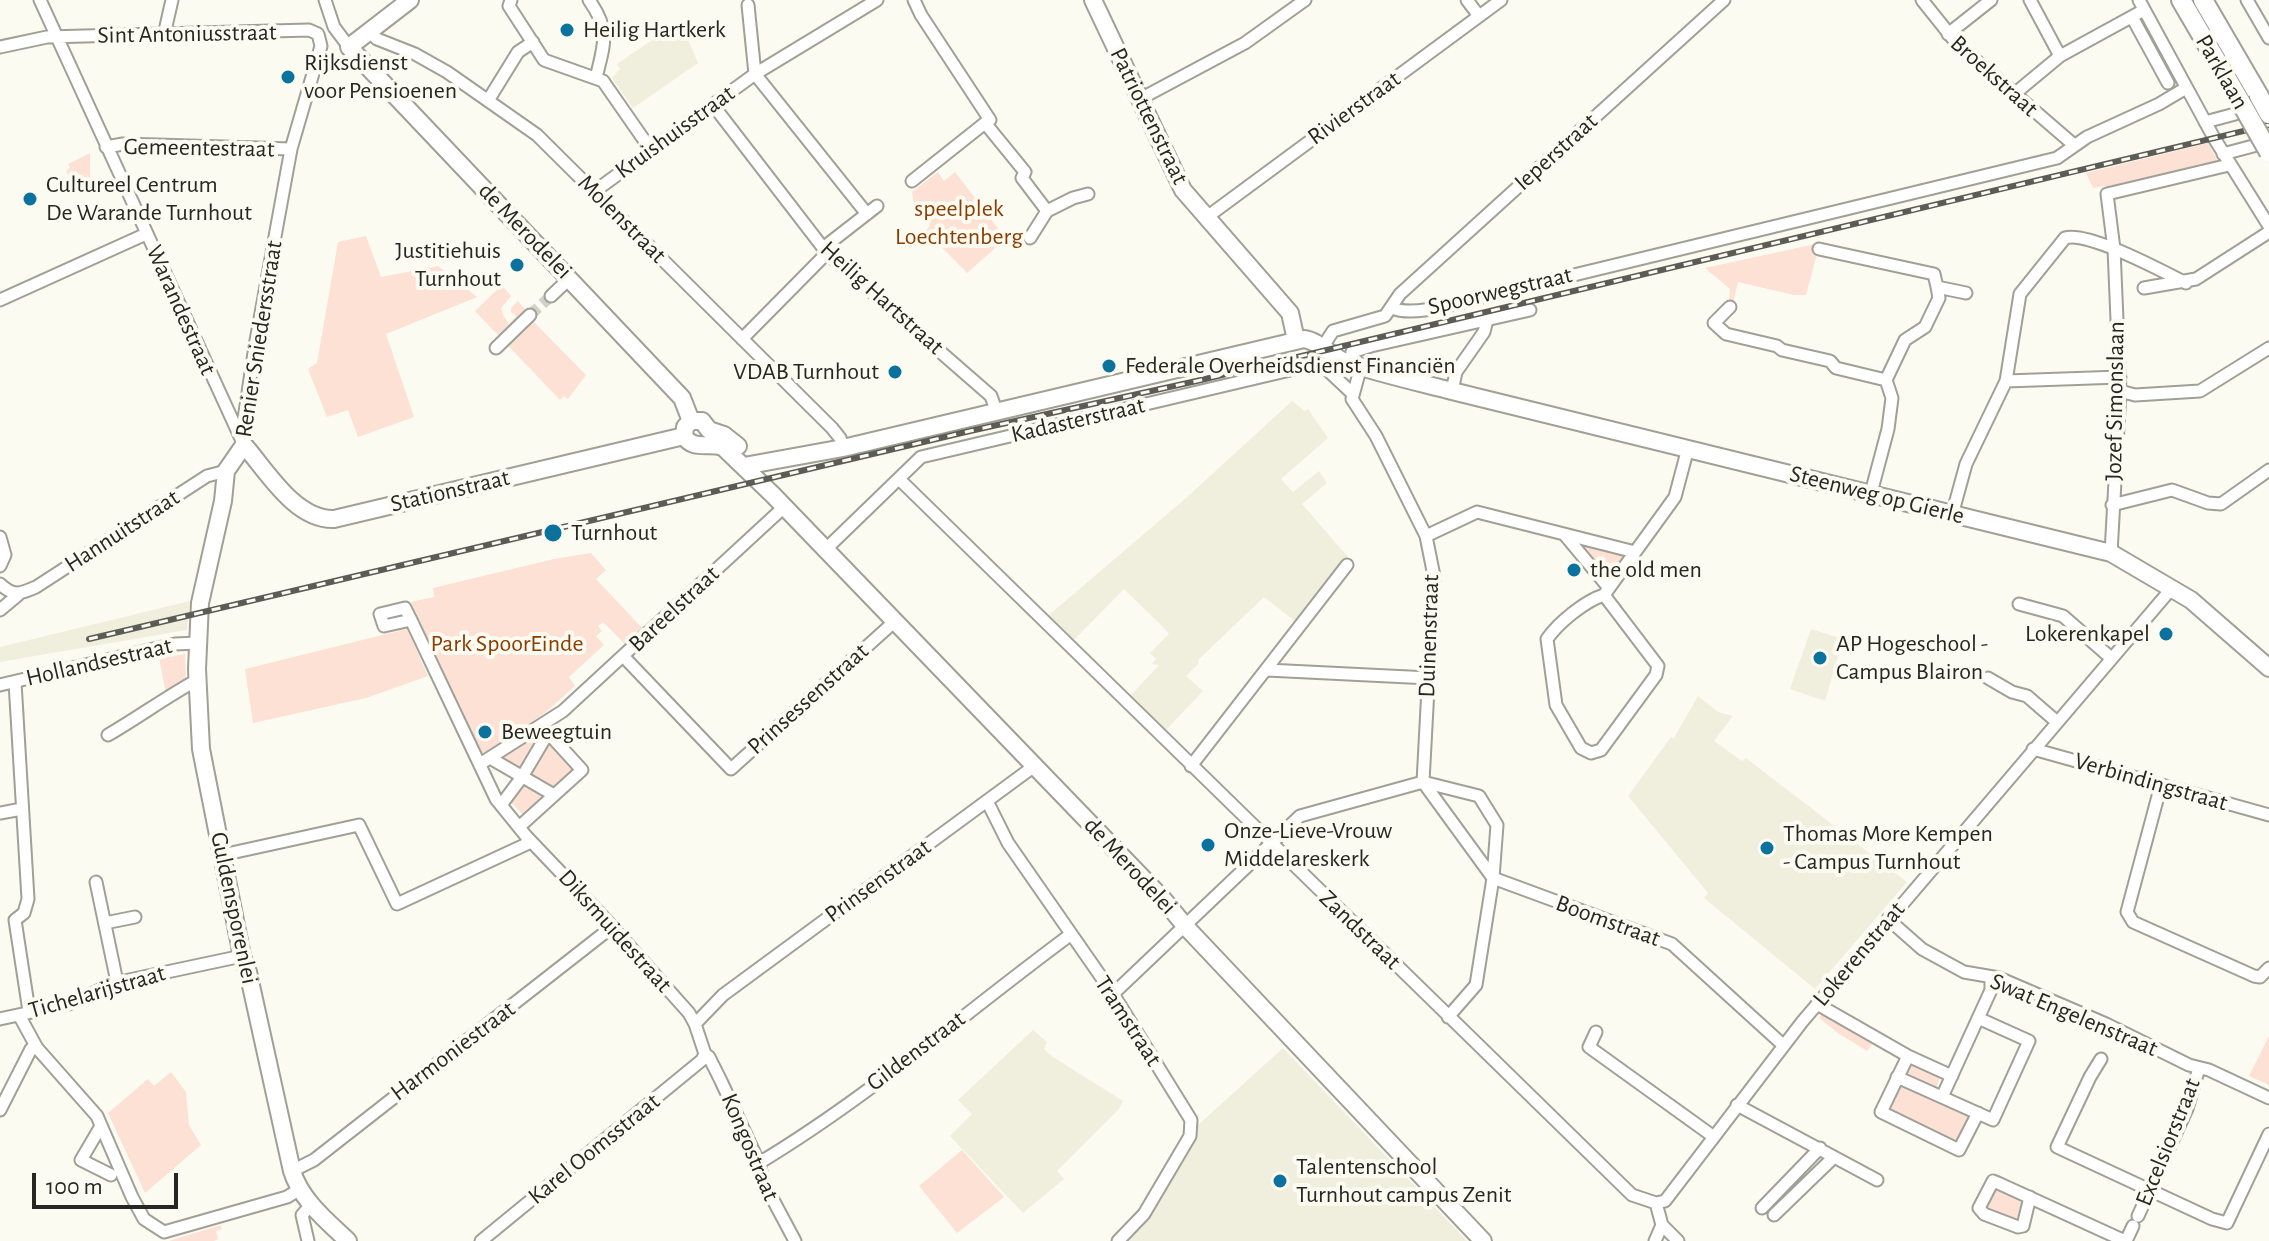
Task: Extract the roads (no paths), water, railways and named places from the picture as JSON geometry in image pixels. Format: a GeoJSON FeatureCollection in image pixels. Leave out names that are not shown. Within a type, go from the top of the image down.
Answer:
{"type":"FeatureCollection","features":[{"type":"Feature","properties":{"kind":"main road","name":"Parklaan"},"geometry":{"type":"LineString","coordinates":[[2181,0],[2269,152]]}},
{"type":"Feature","properties":{"kind":"main road","name":"Parklaan"},"geometry":{"type":"LineString","coordinates":[[2203,0],[2264,100],[2269,114]]}},
{"type":"Feature","properties":{"kind":"street","name":"Warandestraat"},"geometry":{"type":"LineString","coordinates":[[40,0],[228,416],[244,445]]}},
{"type":"Feature","properties":{"kind":"street"},"geometry":{"type":"LineString","coordinates":[[164,35],[172,0]]}},
{"type":"Feature","properties":{"kind":"street"},"geometry":{"type":"LineString","coordinates":[[325,0],[334,27],[349,47],[410,0]]}},
{"type":"Feature","properties":{"kind":"street"},"geometry":{"type":"LineString","coordinates":[[511,0],[509,6],[544,60],[603,81],[651,150]]}},
{"type":"Feature","properties":{"kind":"street"},"geometry":{"type":"LineString","coordinates":[[589,0],[605,28],[596,78]]}},
{"type":"Feature","properties":{"kind":"street","name":"Kruishuisstraat"},"geometry":{"type":"LineString","coordinates":[[595,191],[755,74],[876,0]]}},
{"type":"Feature","properties":{"kind":"street"},"geometry":{"type":"LineString","coordinates":[[912,181],[990,120],[914,0]]}},
{"type":"Feature","properties":{"kind":"street","name":"Patriottenstraat"},"geometry":{"type":"LineString","coordinates":[[1093,0],[1183,190],[1290,313],[1296,340]]}},
{"type":"Feature","properties":{"kind":"street"},"geometry":{"type":"LineString","coordinates":[[1140,99],[1245,43],[1305,0]]}},
{"type":"Feature","properties":{"kind":"street"},"geometry":{"type":"LineString","coordinates":[[1467,0],[1479,16]]}},
{"type":"Feature","properties":{"kind":"street","name":"Rivierstraat"},"geometry":{"type":"LineString","coordinates":[[1207,217],[1501,0]]}},
{"type":"Feature","properties":{"kind":"street","name":"Ieperstraat"},"geometry":{"type":"LineString","coordinates":[[1392,308],[1400,294],[1724,0]]}},
{"type":"Feature","properties":{"kind":"street","name":"Broekstraat"},"geometry":{"type":"LineString","coordinates":[[1922,0],[1948,34],[2013,95],[2074,145]]}},
{"type":"Feature","properties":{"kind":"street"},"geometry":{"type":"LineString","coordinates":[[1948,34],[1991,0]]}},
{"type":"Feature","properties":{"kind":"street"},"geometry":{"type":"LineString","coordinates":[[2030,0],[2060,56]]}},
{"type":"Feature","properties":{"kind":"street"},"geometry":{"type":"LineString","coordinates":[[2247,0],[2269,38]]}},
{"type":"Feature","properties":{"kind":"street","name":"Kruishuisstraat"},"geometry":{"type":"LineString","coordinates":[[748,5],[755,74]]}},
{"type":"Feature","properties":{"kind":"street"},"geometry":{"type":"LineString","coordinates":[[2013,95],[2060,56],[2132,17],[2142,5],[2229,165],[2269,229],[2196,279],[2144,288]]}},
{"type":"Feature","properties":{"kind":"street"},"geometry":{"type":"LineString","coordinates":[[2132,17],[2168,83]]}},
{"type":"Feature","properties":{"kind":"street","name":"Sint Antoniusstraat"},"geometry":{"type":"LineString","coordinates":[[0,47],[56,37],[309,30],[318,34]]}},
{"type":"Feature","properties":{"kind":"street","name":"Molenstraat"},"geometry":{"type":"LineString","coordinates":[[369,31],[377,39],[439,67],[537,135],[832,428],[843,448]]}},
{"type":"Feature","properties":{"kind":"street","name":"Renier Sniedersstraat"},"geometry":{"type":"LineString","coordinates":[[197,643],[200,603],[223,501],[226,471],[244,445],[244,419],[255,346],[291,149],[321,46],[318,34]]}},
{"type":"Feature","properties":{"kind":"street"},"geometry":{"type":"LineString","coordinates":[[489,99],[518,52],[533,42]]}},
{"type":"Feature","properties":{"kind":"street","name":"de Merodelei"},"geometry":{"type":"LineString","coordinates":[[349,47],[682,398],[690,443],[723,447],[749,461]]}},
{"type":"Feature","properties":{"kind":"street"},"geometry":{"type":"LineString","coordinates":[[742,339],[825,250],[872,210],[755,74]]}},
{"type":"Feature","properties":{"kind":"street","name":"Spoorwegstraat"},"geometry":{"type":"LineString","coordinates":[[1322,348],[1333,331],[1379,320],[1392,308],[1404,312],[1487,296],[2057,158],[2074,145],[2186,88]]}},
{"type":"Feature","properties":{"kind":"street"},"geometry":{"type":"LineString","coordinates":[[2205,122],[2264,100]]}},
{"type":"Feature","properties":{"kind":"street","name":"Heilig Hartstraat"},"geometry":{"type":"LineString","coordinates":[[713,105],[825,250],[991,396],[996,410]]}},
{"type":"Feature","properties":{"kind":"street"},"geometry":{"type":"LineString","coordinates":[[985,123],[1025,172],[1022,178],[1047,211]]}},
{"type":"Feature","properties":{"kind":"street"},"geometry":{"type":"LineString","coordinates":[[2223,154],[2269,142]]}},
{"type":"Feature","properties":{"kind":"street","name":"Gemeentestraat"},"geometry":{"type":"LineString","coordinates":[[106,147],[123,144],[291,149]]}},
{"type":"Feature","properties":{"kind":"street","name":"Jozef Simonslaan"},"geometry":{"type":"LineString","coordinates":[[2111,553],[2120,377],[2114,249],[2107,194],[2229,165]]}},
{"type":"Feature","properties":{"kind":"street"},"geometry":{"type":"LineString","coordinates":[[1030,238],[1047,211],[1088,194]]}},
{"type":"Feature","properties":{"kind":"street"},"geometry":{"type":"LineString","coordinates":[[0,300],[146,234]]}},
{"type":"Feature","properties":{"kind":"street"},"geometry":{"type":"LineString","coordinates":[[1952,515],[1966,464],[2006,381],[2020,294],[2065,238],[2073,235],[2114,249],[2186,283]]}},
{"type":"Feature","properties":{"kind":"street"},"geometry":{"type":"LineString","coordinates":[[1819,249],[1934,274],[1937,287],[1939,298],[1925,327],[1905,340],[1886,380],[1892,398],[1871,493]]}},
{"type":"Feature","properties":{"kind":"street"},"geometry":{"type":"LineString","coordinates":[[551,296],[570,278]]}},
{"type":"Feature","properties":{"kind":"street"},"geometry":{"type":"LineString","coordinates":[[1937,287],[1966,293]]}},
{"type":"Feature","properties":{"kind":"street"},"geometry":{"type":"LineString","coordinates":[[1730,307],[1714,323],[1726,334],[1830,361],[1836,368],[1886,380]]}},
{"type":"Feature","properties":{"kind":"street"},"geometry":{"type":"LineString","coordinates":[[1353,394],[1356,365],[1352,352],[1530,310]]}},
{"type":"Feature","properties":{"kind":"street"},"geometry":{"type":"LineString","coordinates":[[496,348],[530,315]]}},
{"type":"Feature","properties":{"kind":"street"},"geometry":{"type":"LineString","coordinates":[[1452,391],[1456,372],[1484,332],[1487,320]]}},
{"type":"Feature","properties":{"kind":"street"},"geometry":{"type":"LineString","coordinates":[[749,461],[797,457],[843,448],[1296,340],[1311,340],[1322,348]]}},
{"type":"Feature","properties":{"kind":"street","name":"Steenweg op Gierle"},"geometry":{"type":"LineString","coordinates":[[1322,348],[1356,365],[1452,391],[2111,553],[2191,600],[2269,668]]}},
{"type":"Feature","properties":{"kind":"street"},"geometry":{"type":"LineString","coordinates":[[2120,391],[2135,395],[2200,391],[2269,348]]}},
{"type":"Feature","properties":{"kind":"street","name":"Kadasterstraat"},"geometry":{"type":"LineString","coordinates":[[826,549],[921,457],[1320,363],[1353,394]]}},
{"type":"Feature","properties":{"kind":"street"},"geometry":{"type":"LineString","coordinates":[[2006,381],[2120,377]]}},
{"type":"Feature","properties":{"kind":"street","name":"Duinenstraat"},"geometry":{"type":"LineString","coordinates":[[1353,394],[1352,399],[1376,436],[1426,536],[1434,576],[1423,782]]}},
{"type":"Feature","properties":{"kind":"street","name":"de Merodelei"},"geometry":{"type":"LineString","coordinates":[[688,428],[702,421],[709,430],[724,435],[749,461],[778,501],[1033,767],[1058,789],[1483,1241]]}},
{"type":"Feature","properties":{"kind":"street","name":"Stationstraat"},"geometry":{"type":"LineString","coordinates":[[244,445],[293,501],[313,516],[326,519],[688,428]]}},
{"type":"Feature","properties":{"kind":"street"},"geometry":{"type":"LineString","coordinates":[[701,445],[708,438],[709,430]]}},
{"type":"Feature","properties":{"kind":"street"},"geometry":{"type":"LineString","coordinates":[[1564,534],[1607,592],[1658,666],[1656,675],[1601,750],[1591,753],[1581,748],[1556,705],[1547,639],[1553,630],[1607,592],[1675,497],[1688,448]]}},
{"type":"Feature","properties":{"kind":"street"},"geometry":{"type":"LineString","coordinates":[[2112,505],[2172,490],[2208,503],[2221,504],[2269,470]]}},
{"type":"Feature","properties":{"kind":"street","name":"Hannuitstraat"},"geometry":{"type":"LineString","coordinates":[[0,610],[18,595],[36,587],[207,476],[226,471]]}},
{"type":"Feature","properties":{"kind":"street","name":"Zandstraat"},"geometry":{"type":"LineString","coordinates":[[899,479],[1632,1195],[1656,1203]]}},
{"type":"Feature","properties":{"kind":"street","name":"Bareelstraat"},"geometry":{"type":"LineString","coordinates":[[485,761],[544,729],[623,656],[778,501]]}},
{"type":"Feature","properties":{"kind":"street"},"geometry":{"type":"LineString","coordinates":[[1426,536],[1477,512],[1635,552]]}},
{"type":"Feature","properties":{"kind":"street"},"geometry":{"type":"LineString","coordinates":[[0,537],[5,555],[0,566]]}},
{"type":"Feature","properties":{"kind":"street"},"geometry":{"type":"LineString","coordinates":[[1191,766],[1347,565]]}},
{"type":"Feature","properties":{"kind":"street"},"geometry":{"type":"LineString","coordinates":[[0,584],[18,595]]}},
{"type":"Feature","properties":{"kind":"street","name":"Lokerenstraat"},"geometry":{"type":"LineString","coordinates":[[1656,1203],[1665,1201],[1783,1045],[2172,588]]}},
{"type":"Feature","properties":{"kind":"street"},"geometry":{"type":"LineString","coordinates":[[2019,604],[2063,616],[2111,658]]}},
{"type":"Feature","properties":{"kind":"street","name":"Diksmuidestraat"},"geometry":{"type":"LineString","coordinates":[[411,620],[468,740],[485,761],[501,805],[695,1024]]}},
{"type":"Feature","properties":{"kind":"street","name":"Prinsessenstraat"},"geometry":{"type":"LineString","coordinates":[[623,656],[731,769],[894,622]]}},
{"type":"Feature","properties":{"kind":"street","name":"Guldensporenlei"},"geometry":{"type":"LineString","coordinates":[[197,643],[201,749],[242,956],[292,1171],[311,1205],[348,1241]]}},
{"type":"Feature","properties":{"kind":"street","name":"Hollandsestraat"},"geometry":{"type":"LineString","coordinates":[[0,685],[175,644],[197,643]]}},
{"type":"Feature","properties":{"kind":"street"},"geometry":{"type":"LineString","coordinates":[[1267,670],[1429,678]]}},
{"type":"Feature","properties":{"kind":"street"},"geometry":{"type":"LineString","coordinates":[[1988,678],[2012,692],[2027,696],[2057,722]]}},
{"type":"Feature","properties":{"kind":"street"},"geometry":{"type":"LineString","coordinates":[[108,735],[141,716],[151,705],[197,680]]}},
{"type":"Feature","properties":{"kind":"street"},"geometry":{"type":"LineString","coordinates":[[0,923],[15,920],[24,913],[28,899],[15,682]]}},
{"type":"Feature","properties":{"kind":"street"},"geometry":{"type":"LineString","coordinates":[[501,805],[522,777],[544,729],[582,770],[519,827]]}},
{"type":"Feature","properties":{"kind":"street","name":"Verbindingstraat"},"geometry":{"type":"LineString","coordinates":[[2033,749],[2269,815]]}},
{"type":"Feature","properties":{"kind":"street"},"geometry":{"type":"LineString","coordinates":[[485,761],[554,795]]}},
{"type":"Feature","properties":{"kind":"street","name":"Prinsenstraat"},"geometry":{"type":"LineString","coordinates":[[695,1024],[723,995],[1033,767]]}},
{"type":"Feature","properties":{"kind":"street"},"geometry":{"type":"LineString","coordinates":[[1423,782],[1493,878]]}},
{"type":"Feature","properties":{"kind":"street"},"geometry":{"type":"LineString","coordinates":[[1113,994],[1300,816],[1423,782],[1479,796],[1497,825],[1493,878],[1476,985],[1448,1017]]}},
{"type":"Feature","properties":{"kind":"street"},"geometry":{"type":"LineString","coordinates":[[2161,785],[2127,912],[2129,917],[2133,922],[2254,976],[2260,977],[2269,968]]}},
{"type":"Feature","properties":{"kind":"street","name":"Tramstraat"},"geometry":{"type":"LineString","coordinates":[[987,801],[1008,843],[1113,994],[1191,1120],[1190,1136],[1144,1214],[1118,1241]]}},
{"type":"Feature","properties":{"kind":"street"},"geometry":{"type":"LineString","coordinates":[[0,813],[22,809]]}},
{"type":"Feature","properties":{"kind":"street"},"geometry":{"type":"LineString","coordinates":[[222,855],[359,825],[397,904],[531,842]]}},
{"type":"Feature","properties":{"kind":"street","name":"Boomstraat"},"geometry":{"type":"LineString","coordinates":[[1493,878],[1672,944],[1783,1045]]}},
{"type":"Feature","properties":{"kind":"street"},"geometry":{"type":"LineString","coordinates":[[96,882],[117,982]]}},
{"type":"Feature","properties":{"kind":"street"},"geometry":{"type":"LineString","coordinates":[[105,923],[135,917]]}},
{"type":"Feature","properties":{"kind":"street","name":"Swat Engelenstraat"},"geometry":{"type":"LineString","coordinates":[[1888,919],[1922,949],[1964,972],[1991,977],[2053,1000],[2189,1065],[2269,1098]]}},
{"type":"Feature","properties":{"kind":"street"},"geometry":{"type":"LineString","coordinates":[[15,920],[24,1013],[37,1048],[97,1116],[144,1219],[164,1232],[287,1197],[300,1189]]}},
{"type":"Feature","properties":{"kind":"street","name":"Harmoniestraat"},"geometry":{"type":"LineString","coordinates":[[292,1171],[314,1160],[612,927]]}},
{"type":"Feature","properties":{"kind":"street","name":"Gildenstraat"},"geometry":{"type":"LineString","coordinates":[[759,1163],[792,1143],[897,1067],[1070,935]]}},
{"type":"Feature","properties":{"kind":"street","name":"Tichelarijstraat"},"geometry":{"type":"LineString","coordinates":[[0,1019],[69,1004],[117,982],[242,956]]}},
{"type":"Feature","properties":{"kind":"street"},"geometry":{"type":"LineString","coordinates":[[1942,1097],[1991,990],[1991,977]]}},
{"type":"Feature","properties":{"kind":"street"},"geometry":{"type":"LineString","coordinates":[[1817,1004],[1908,1056],[1952,1076]]}},
{"type":"Feature","properties":{"kind":"street"},"geometry":{"type":"LineString","coordinates":[[1897,1077],[1993,1120],[2029,1041],[1978,1018]]}},
{"type":"Feature","properties":{"kind":"street","name":"Kongostraat"},"geometry":{"type":"LineString","coordinates":[[695,1024],[705,1054],[714,1066],[759,1163],[763,1181],[795,1241]]}},
{"type":"Feature","properties":{"kind":"street"},"geometry":{"type":"LineString","coordinates":[[1596,1032],[1589,1047],[1714,1137]]}},
{"type":"Feature","properties":{"kind":"street"},"geometry":{"type":"LineString","coordinates":[[0,1110],[31,1049],[37,1048]]}},
{"type":"Feature","properties":{"kind":"street","name":"Karel Oomsstraat"},"geometry":{"type":"LineString","coordinates":[[481,1241],[702,1060],[705,1054]]}},
{"type":"Feature","properties":{"kind":"street"},"geometry":{"type":"LineString","coordinates":[[1908,1056],[1881,1112],[1959,1150],[1978,1113]]}},
{"type":"Feature","properties":{"kind":"street"},"geometry":{"type":"LineString","coordinates":[[2101,1059],[2057,1147],[2212,1219],[2227,1223],[2269,1134]]}},
{"type":"Feature","properties":{"kind":"street","name":"Excelsiorstraat"},"geometry":{"type":"LineString","coordinates":[[2125,1241],[2187,1109],[2199,1068]]}},
{"type":"Feature","properties":{"kind":"street"},"geometry":{"type":"LineString","coordinates":[[1737,1105],[1877,1180]]}},
{"type":"Feature","properties":{"kind":"street"},"geometry":{"type":"LineString","coordinates":[[101,1126],[81,1160],[111,1175]]}},
{"type":"Feature","properties":{"kind":"street"},"geometry":{"type":"LineString","coordinates":[[1762,1208],[1820,1148]]}},
{"type":"Feature","properties":{"kind":"street"},"geometry":{"type":"LineString","coordinates":[[1774,1215],[1834,1157]]}},
{"type":"Feature","properties":{"kind":"street"},"geometry":{"type":"LineString","coordinates":[[2023,1226],[2012,1226],[1984,1214],[1979,1208],[1993,1181],[2125,1241]]}},
{"type":"Feature","properties":{"kind":"street"},"geometry":{"type":"LineString","coordinates":[[2021,1241],[2030,1197]]}},
{"type":"Feature","properties":{"kind":"street"},"geometry":{"type":"LineString","coordinates":[[1656,1203],[1658,1234],[1678,1241]]}},
{"type":"Feature","properties":{"kind":"street"},"geometry":{"type":"LineString","coordinates":[[308,1241],[302,1215],[311,1205]]}},
{"type":"Feature","properties":{"kind":"tunnel"},"geometry":{"type":"LineString","coordinates":[[530,315],[551,296]]}},
{"type":"Feature","properties":{"kind":"railway"},"geometry":{"type":"LineString","coordinates":[[89,639],[970,431],[1201,380],[2269,125]]}},
{"type":"Feature","properties":{"kind":"place","name":"Heilig Hartkerk"},"geometry":{"type":"Point","coordinates":[567,30]}},
{"type":"Feature","properties":{"kind":"place","name":"Rijksdienst voor Pensioenen"},"geometry":{"type":"Point","coordinates":[288,77]}},
{"type":"Feature","properties":{"kind":"place","name":"Cultureel Centrum De Warande Turnhout"},"geometry":{"type":"Point","coordinates":[30,199]}},
{"type":"Feature","properties":{"kind":"place","name":"Justitiehuis Turnhout"},"geometry":{"type":"Point","coordinates":[517,265]}},
{"type":"Feature","properties":{"kind":"place","name":"Federale Overheidsdienst Financiën"},"geometry":{"type":"Point","coordinates":[1109,366]}},
{"type":"Feature","properties":{"kind":"place","name":"VDAB Turnhout"},"geometry":{"type":"Point","coordinates":[895,372]}},
{"type":"Feature","properties":{"kind":"place","name":"Turnhout"},"geometry":{"type":"Point","coordinates":[553,533]}},
{"type":"Feature","properties":{"kind":"place","name":"the old men"},"geometry":{"type":"Point","coordinates":[1574,570]}},
{"type":"Feature","properties":{"kind":"place","name":"Lokerenkapel"},"geometry":{"type":"Point","coordinates":[2166,634]}},
{"type":"Feature","properties":{"kind":"place","name":"AP Hogeschool - Campus Blairon"},"geometry":{"type":"Point","coordinates":[1820,658]}},
{"type":"Feature","properties":{"kind":"place","name":"Beweegtuin"},"geometry":{"type":"Point","coordinates":[485,732]}},
{"type":"Feature","properties":{"kind":"place","name":"Onze-Lieve-Vrouw Middelareskerk"},"geometry":{"type":"Point","coordinates":[1208,845]}},
{"type":"Feature","properties":{"kind":"place","name":"Thomas More Kempen - Campus Turnhout"},"geometry":{"type":"Point","coordinates":[1767,848]}},
{"type":"Feature","properties":{"kind":"place","name":"Talentenschool Turnhout campus Zenit"},"geometry":{"type":"Point","coordinates":[1280,1181]}},
{"type":"Feature","properties":{"kind":"park label","name":"speelplek Loechtenberg"},"geometry":{"type":"Point","coordinates":[959,223]}},
{"type":"Feature","properties":{"kind":"park label","name":"Park SpoorEinde"},"geometry":{"type":"Point","coordinates":[507,644]}}]}
